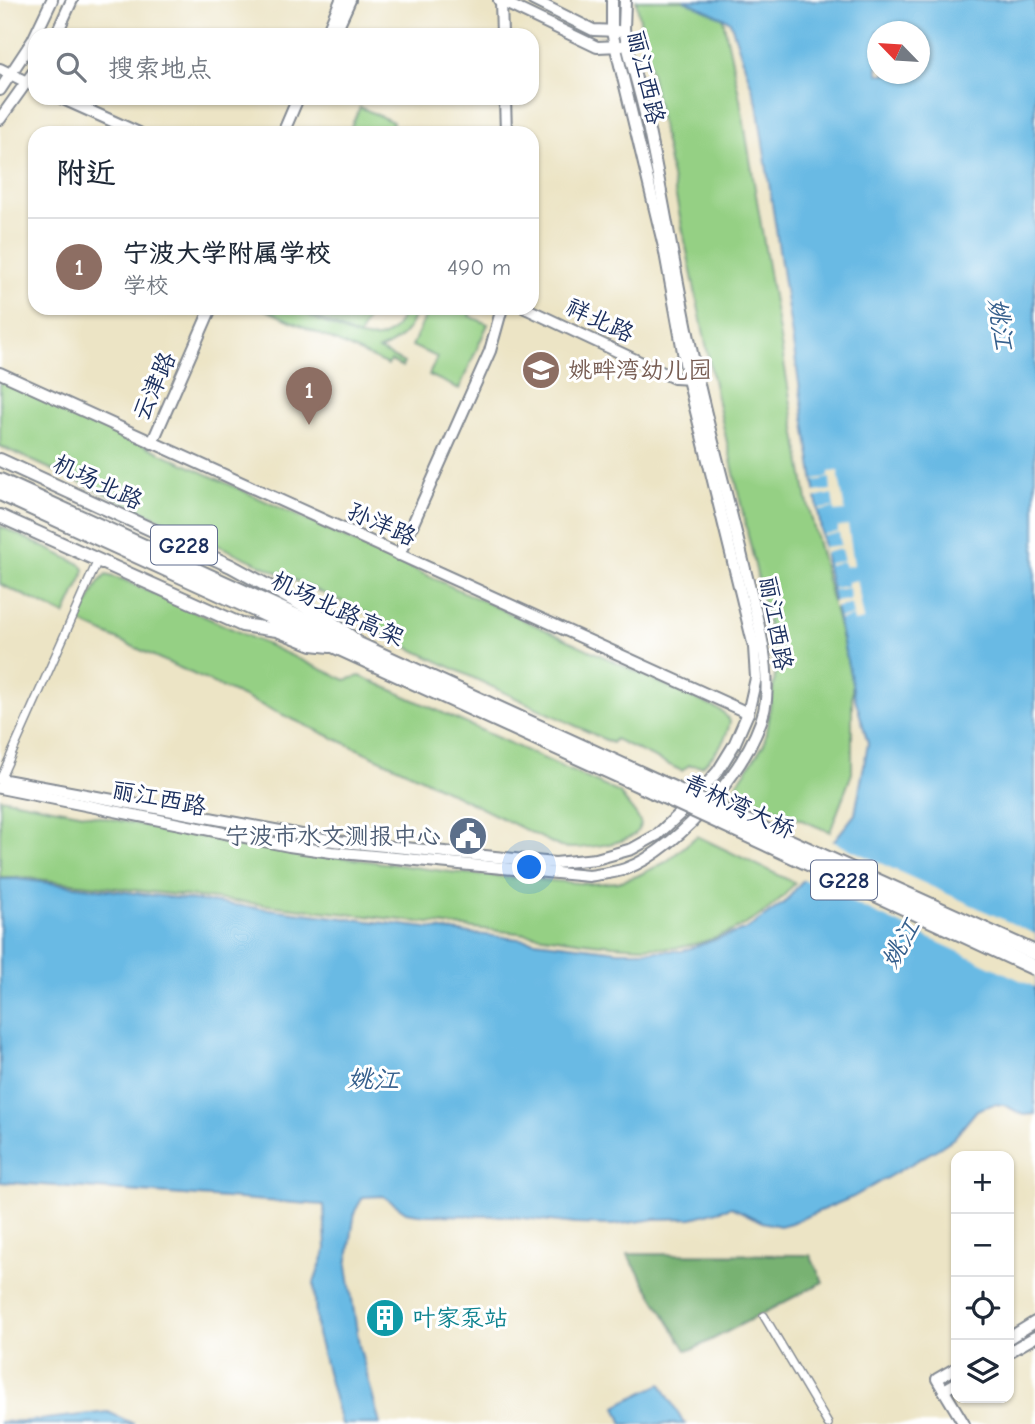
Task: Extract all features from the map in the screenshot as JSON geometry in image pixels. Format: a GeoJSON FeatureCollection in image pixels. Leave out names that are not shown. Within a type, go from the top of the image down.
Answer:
{"type":"FeatureCollection","features":[{"type":"Feature","properties":{"kind":"highway"},"geometry":{"type":"LineString","coordinates":[[0,472],[42,500]]}},
{"type":"Feature","properties":{"kind":"highway","name":"机场北路高架"},"geometry":{"type":"LineString","coordinates":[[0,481],[360,644],[654,786]]}},
{"type":"Feature","properties":{"kind":"highway","name":"机场北路高架"},"geometry":{"type":"LineString","coordinates":[[0,493],[331,646],[654,786]]}},
{"type":"Feature","properties":{"kind":"highway","name":"青林湾大桥"},"geometry":{"type":"LineString","coordinates":[[654,786],[1035,953]]}},
{"type":"Feature","properties":{"kind":"highway","name":"青林湾大桥"},"geometry":{"type":"LineString","coordinates":[[654,786],[1035,968]]}},
{"type":"Feature","properties":{"kind":"main road"},"geometry":{"type":"LineString","coordinates":[[39,28],[52,0]]}},
{"type":"Feature","properties":{"kind":"main road"},"geometry":{"type":"LineString","coordinates":[[59,28],[72,0]]}},
{"type":"Feature","properties":{"kind":"main road"},"geometry":{"type":"LineString","coordinates":[[329,28],[341,0]]}},
{"type":"Feature","properties":{"kind":"main road"},"geometry":{"type":"LineString","coordinates":[[337,28],[350,0]]}},
{"type":"Feature","properties":{"kind":"main road"},"geometry":{"type":"LineString","coordinates":[[533,0],[593,30],[612,32],[624,29]]}},
{"type":"Feature","properties":{"kind":"main road","name":"丽江西路"},"geometry":{"type":"LineString","coordinates":[[612,0],[612,32],[622,46]]}},
{"type":"Feature","properties":{"kind":"main road","name":"丽江西路"},"geometry":{"type":"LineString","coordinates":[[0,780],[334,841],[555,863],[596,859],[632,849],[657,835],[685,809],[718,771],[734,745],[748,713],[756,678],[754,648],[622,46],[625,0]]}},
{"type":"Feature","properties":{"kind":"main road"},"geometry":{"type":"LineString","coordinates":[[502,28],[500,1],[597,47],[622,46]]}},
{"type":"Feature","properties":{"kind":"main road"},"geometry":{"type":"LineString","coordinates":[[0,90],[28,48]]}},
{"type":"Feature","properties":{"kind":"main road"},"geometry":{"type":"LineString","coordinates":[[0,69],[28,78]]}},
{"type":"Feature","properties":{"kind":"main road"},"geometry":{"type":"LineString","coordinates":[[0,119],[28,84]]}},
{"type":"Feature","properties":{"kind":"main road"},"geometry":{"type":"LineString","coordinates":[[77,105],[123,126]]}},
{"type":"Feature","properties":{"kind":"main road"},"geometry":{"type":"LineString","coordinates":[[90,105],[137,126]]}},
{"type":"Feature","properties":{"kind":"main road"},"geometry":{"type":"LineString","coordinates":[[286,126],[295,105]]}},
{"type":"Feature","properties":{"kind":"main road"},"geometry":{"type":"LineString","coordinates":[[293,126],[303,105]]}},
{"type":"Feature","properties":{"kind":"main road"},"geometry":{"type":"LineString","coordinates":[[505,105],[506,126]]}},
{"type":"Feature","properties":{"kind":"main road","name":"祥北路"},"geometry":{"type":"LineString","coordinates":[[539,308],[672,369],[692,373]]}},
{"type":"Feature","properties":{"kind":"main road","name":"云津路"},"geometry":{"type":"LineString","coordinates":[[150,442],[203,315]]}},
{"type":"Feature","properties":{"kind":"main road","name":"云津路"},"geometry":{"type":"LineString","coordinates":[[150,442],[208,315]]}},
{"type":"Feature","properties":{"kind":"main road"},"geometry":{"type":"LineString","coordinates":[[399,555],[490,351],[500,315]]}},
{"type":"Feature","properties":{"kind":"main road","name":"祥北路"},"geometry":{"type":"LineString","coordinates":[[539,315],[674,378],[692,373]]}},
{"type":"Feature","properties":{"kind":"main road","name":"孙洋路"},"geometry":{"type":"LineString","coordinates":[[0,373],[748,713]]}},
{"type":"Feature","properties":{"kind":"main road","name":"丽江西路"},"geometry":{"type":"LineString","coordinates":[[0,788],[289,846],[344,853],[589,876],[625,869],[655,854],[677,838],[733,775],[751,746],[765,701],[766,672],[759,626],[692,373]]}},
{"type":"Feature","properties":{"kind":"main road","name":"机场北路"},"geometry":{"type":"LineString","coordinates":[[0,460],[231,566],[327,618],[360,644]]}},
{"type":"Feature","properties":{"kind":"main road","name":"G228"},"geometry":{"type":"LineString","coordinates":[[0,516],[242,625],[277,630],[312,644],[331,646]]}},
{"type":"Feature","properties":{"kind":"main road"},"geometry":{"type":"LineString","coordinates":[[1014,1335],[1035,1322]]}},
{"type":"Feature","properties":{"kind":"main road"},"geometry":{"type":"LineString","coordinates":[[1014,1349],[1035,1337]]}},
{"type":"Feature","properties":{"kind":"main road"},"geometry":{"type":"LineString","coordinates":[[951,1371],[937,1379],[964,1424]]}},
{"type":"Feature","properties":{"kind":"main road"},"geometry":{"type":"LineString","coordinates":[[944,1390],[951,1386]]}},
{"type":"Feature","properties":{"kind":"street"},"geometry":{"type":"LineString","coordinates":[[0,780],[98,560]]}},
{"type":"Feature","properties":{"kind":"street"},"geometry":{"type":"LineString","coordinates":[[764,1317],[828,1424]]}},
{"type":"Feature","properties":{"kind":"green space"},"geometry":{"type":"Polygon","coordinates":[[[636,0],[719,0],[740,99],[807,500],[852,680],[852,773],[830,832],[732,791],[764,744],[775,676],[771,636],[716,394],[636,0]]]}},
{"type":"Feature","properties":{"kind":"green space"},"geometry":{"type":"Polygon","coordinates":[[[360,107],[393,122],[394,126],[351,126],[360,107]]]}},
{"type":"Feature","properties":{"kind":"green space"},"geometry":{"type":"Polygon","coordinates":[[[277,315],[308,315],[356,336],[372,338],[385,336],[396,326],[401,315],[414,315],[404,334],[379,350],[404,363],[402,367],[391,361],[388,365],[277,315]]]}},
{"type":"Feature","properties":{"kind":"green space"},"geometry":{"type":"Polygon","coordinates":[[[311,315],[369,315],[359,337],[311,315]]]}},
{"type":"Feature","properties":{"kind":"green space"},"geometry":{"type":"Polygon","coordinates":[[[426,315],[469,315],[488,324],[459,389],[429,375],[437,357],[412,346],[426,315]]]}},
{"type":"Feature","properties":{"kind":"green space"},"geometry":{"type":"Polygon","coordinates":[[[0,379],[722,711],[730,721],[724,740],[702,766],[689,765],[682,771],[615,739],[612,743],[369,629],[371,615],[0,446],[0,379]]]}},
{"type":"Feature","properties":{"kind":"green space"},"geometry":{"type":"Polygon","coordinates":[[[0,526],[80,564],[84,569],[65,615],[0,584],[0,526]]]}},
{"type":"Feature","properties":{"kind":"green space"},"geometry":{"type":"Polygon","coordinates":[[[106,575],[124,580],[345,680],[360,676],[372,681],[620,793],[641,824],[636,833],[621,841],[588,847],[560,847],[417,776],[79,622],[98,583],[106,575]]]}},
{"type":"Feature","properties":{"kind":"green space"},"geometry":{"type":"Polygon","coordinates":[[[0,798],[237,843],[450,872],[591,884],[618,882],[637,876],[666,862],[697,836],[795,883],[772,907],[758,917],[713,939],[678,948],[595,943],[0,877],[0,798]]]}},
{"type":"Feature","properties":{"kind":"green space"},"geometry":{"type":"Polygon","coordinates":[[[627,1254],[810,1255],[823,1282],[694,1349],[686,1350],[627,1254]]]}},
{"type":"Feature","properties":{"kind":"water","name":"姚江"},"geometry":{"type":"Polygon","coordinates":[[[684,0],[1035,0],[1035,1114],[1024,1115],[1004,1105],[994,1104],[977,1110],[954,1138],[939,1148],[853,1197],[780,1226],[762,1222],[732,1207],[692,1218],[655,1219],[614,1225],[576,1224],[505,1216],[425,1215],[406,1212],[383,1196],[363,1197],[355,1211],[347,1266],[359,1345],[380,1424],[341,1424],[317,1334],[314,1283],[326,1249],[324,1205],[0,1182],[0,879],[618,951],[682,951],[747,929],[786,901],[855,814],[868,743],[855,698],[826,563],[757,103],[730,21],[684,0]]]}},
{"type":"Feature","properties":{"kind":"water"},"geometry":{"type":"Polygon","coordinates":[[[661,1384],[683,1422],[687,1424],[623,1424],[616,1407],[661,1384]]]}},
{"type":"Feature","properties":{"kind":"water"},"geometry":{"type":"Polygon","coordinates":[[[108,1412],[134,1424],[0,1424],[0,1422],[108,1412]]]}},
{"type":"Feature","properties":{"kind":"pier"},"geometry":{"type":"Polygon","coordinates":[[[838,471],[845,511],[835,512],[834,508],[820,511],[834,507],[832,494],[814,498],[814,492],[831,490],[830,478],[814,479],[829,477],[829,472],[838,471]]]}},
{"type":"Feature","properties":{"kind":"pier"},"geometry":{"type":"Polygon","coordinates":[[[848,525],[854,565],[845,567],[843,562],[829,565],[844,561],[841,549],[824,553],[823,547],[841,545],[839,533],[824,534],[838,532],[838,527],[848,525]]]}},
{"type":"Feature","properties":{"kind":"pier"},"geometry":{"type":"Polygon","coordinates":[[[857,580],[864,620],[854,622],[853,617],[839,620],[853,616],[851,604],[833,608],[833,602],[850,600],[849,588],[833,588],[848,586],[848,582],[857,580]]]}},
{"type":"Feature","properties":{"kind":"pier"},"geometry":{"type":"Polygon","coordinates":[[[830,840],[1035,934],[1035,987],[799,878],[830,840]]]}},
{"type":"Feature","properties":{"kind":"place","name":"姚畔湾幼儿园"},"geometry":{"type":"Point","coordinates":[541,370]}},
{"type":"Feature","properties":{"kind":"place","name":"宁波大学附属学校"},"geometry":{"type":"Point","coordinates":[309,425]}},
{"type":"Feature","properties":{"kind":"place","name":"宁波市水文测报中心"},"geometry":{"type":"Point","coordinates":[468,836]}},
{"type":"Feature","properties":{"kind":"place","name":"叶家泵站"},"geometry":{"type":"Point","coordinates":[385,1318]}}]}
